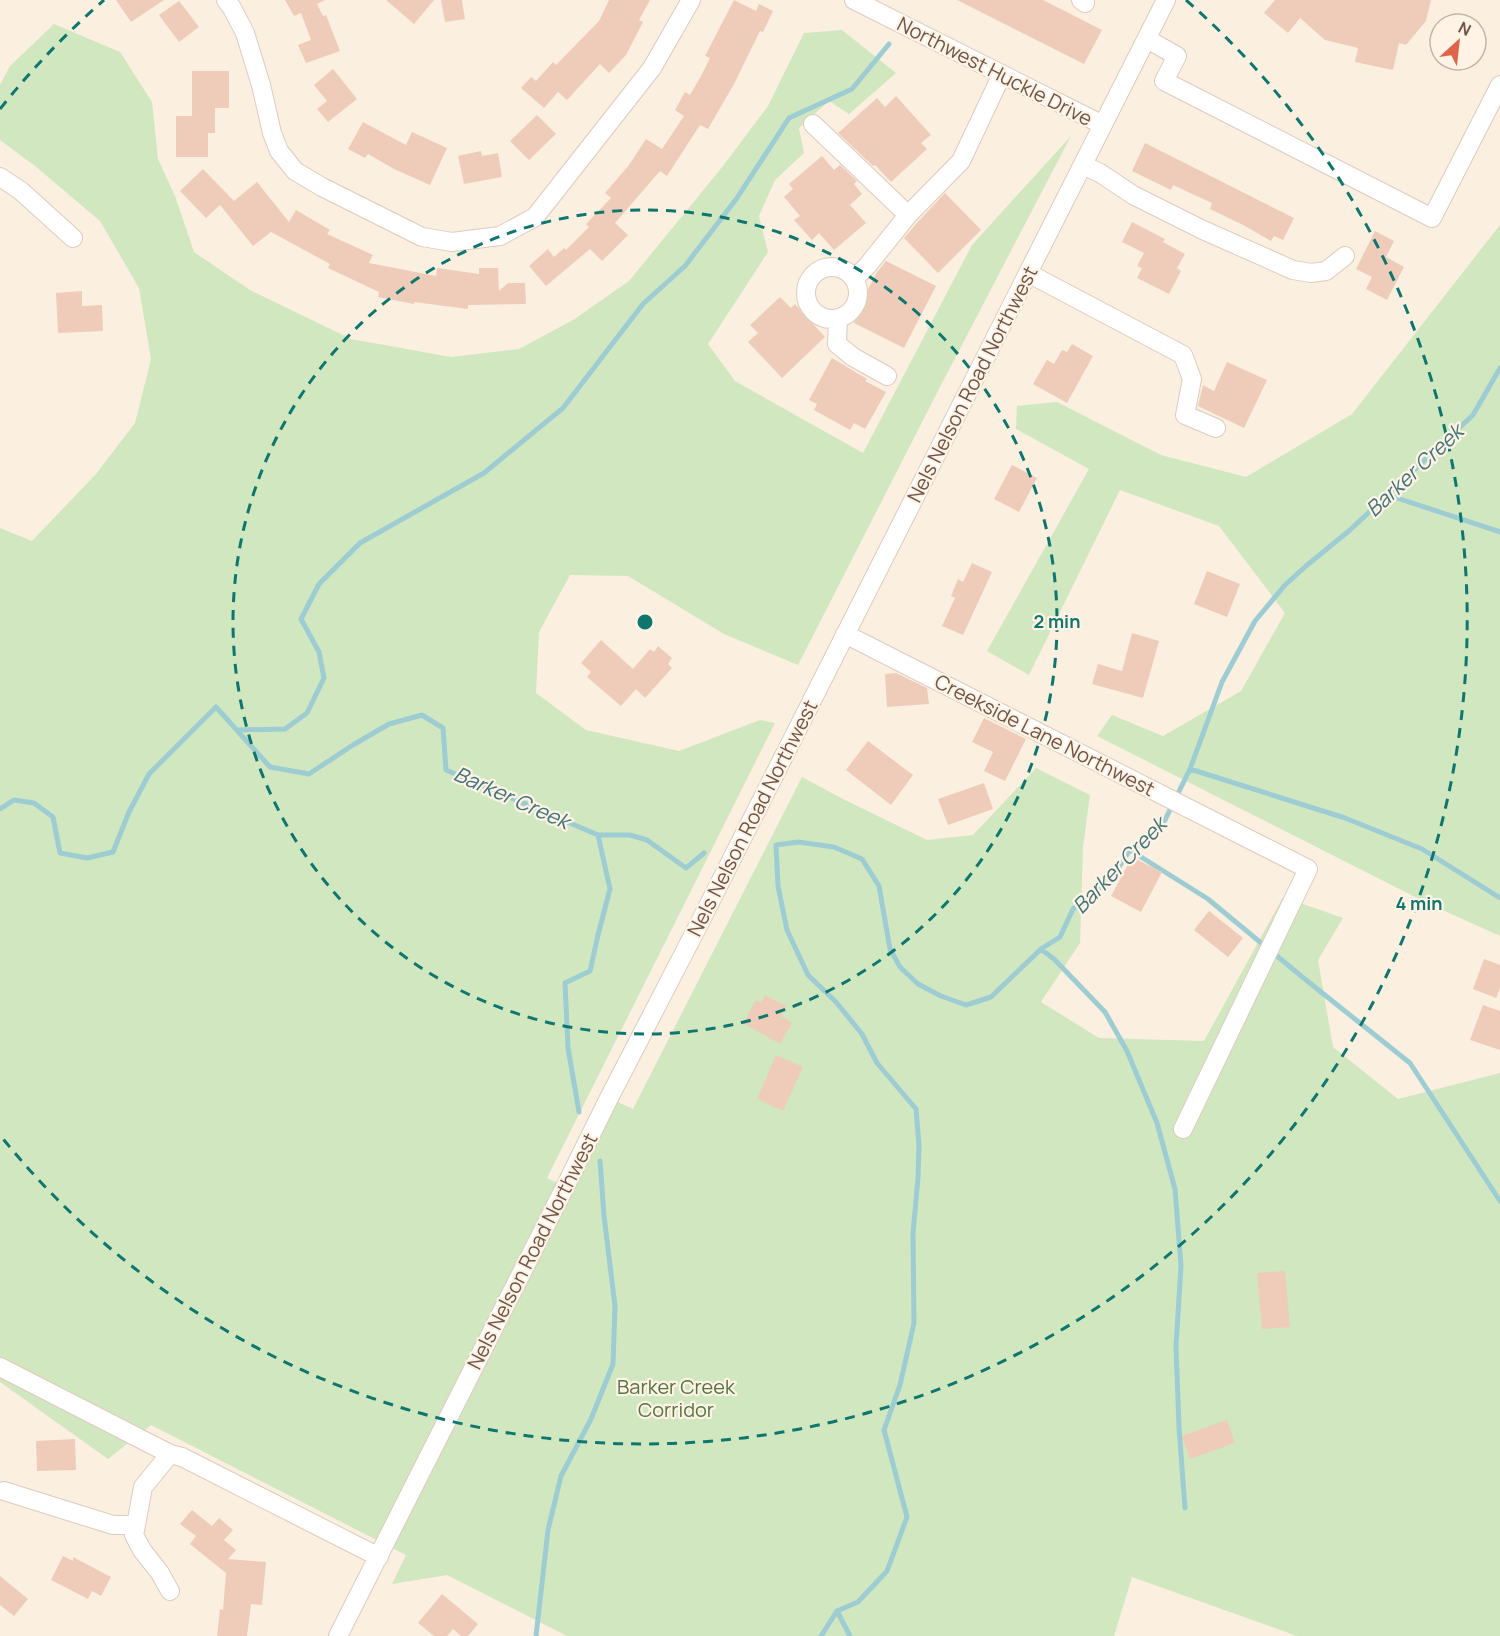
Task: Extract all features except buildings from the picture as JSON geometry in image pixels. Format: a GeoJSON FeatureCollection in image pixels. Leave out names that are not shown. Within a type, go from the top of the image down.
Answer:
{"type":"FeatureCollection","features":[{"type":"Feature","properties":{"kind":"street"},"geometry":{"type":"LineString","coordinates":[[226,0],[245,33],[275,142],[279,151],[295,171],[422,237],[452,242],[500,236],[535,217],[652,68],[691,0]]}},
{"type":"Feature","properties":{"kind":"street","name":"Northwest Huckle Drive"},"geometry":{"type":"LineString","coordinates":[[854,0],[1103,125]]}},
{"type":"Feature","properties":{"kind":"street","name":"Nels Nelson Road Northwest"},"geometry":{"type":"LineString","coordinates":[[338,1636],[1166,0]]}},
{"type":"Feature","properties":{"kind":"street"},"geometry":{"type":"LineString","coordinates":[[1146,39],[1177,56],[1164,81],[1432,218],[1500,85]]}},
{"type":"Feature","properties":{"kind":"street"},"geometry":{"type":"LineString","coordinates":[[854,279],[908,215],[961,161],[1002,74]]}},
{"type":"Feature","properties":{"kind":"street"},"geometry":{"type":"LineString","coordinates":[[813,124],[908,215]]}},
{"type":"Feature","properties":{"kind":"street"},"geometry":{"type":"LineString","coordinates":[[1083,165],[1133,195],[1203,230],[1293,270],[1311,273],[1326,271],[1345,256]]}},
{"type":"Feature","properties":{"kind":"street"},"geometry":{"type":"LineString","coordinates":[[0,177],[21,191],[73,238]]}},
{"type":"Feature","properties":{"kind":"street"},"geometry":{"type":"LineString","coordinates":[[832,267],[849,273],[854,279],[858,295],[852,310],[846,315],[830,319],[821,317],[809,305],[807,288],[810,279],[816,273],[832,267]]}},
{"type":"Feature","properties":{"kind":"street"},"geometry":{"type":"LineString","coordinates":[[1028,273],[1183,355],[1191,379],[1185,415],[1216,428]]}},
{"type":"Feature","properties":{"kind":"street"},"geometry":{"type":"LineString","coordinates":[[838,318],[837,344],[853,357],[887,376]]}},
{"type":"Feature","properties":{"kind":"street","name":"Creekside Lane Northwest"},"geometry":{"type":"LineString","coordinates":[[845,633],[1308,869],[1183,1130]]}},
{"type":"Feature","properties":{"kind":"street"},"geometry":{"type":"LineString","coordinates":[[0,1367],[379,1557]]}},
{"type":"Feature","properties":{"kind":"street"},"geometry":{"type":"LineString","coordinates":[[170,1454],[143,1487],[135,1530],[142,1550],[170,1591]]}},
{"type":"Feature","properties":{"kind":"street"},"geometry":{"type":"LineString","coordinates":[[4,1491],[135,1530]]}},
{"type":"Feature","properties":{"kind":"green space","name":"Barker Creek Corridor"},"geometry":{"type":"Polygon","coordinates":[[[54,24],[120,52],[152,102],[158,159],[175,196],[194,252],[250,290],[351,339],[451,357],[519,349],[573,320],[629,281],[723,166],[768,106],[804,33],[842,30],[896,73],[849,114],[829,101],[799,128],[804,153],[775,180],[759,216],[768,252],[708,344],[735,381],[863,453],[972,245],[1071,136],[798,665],[724,634],[628,576],[570,575],[539,632],[536,693],[586,730],[679,751],[760,720],[775,723],[547,1178],[565,1187],[609,1098],[633,1109],[802,777],[927,840],[973,835],[1036,768],[1090,795],[1083,847],[1080,943],[1041,1002],[1099,1038],[1204,1041],[1283,897],[1343,918],[1318,960],[1333,1047],[1398,1099],[1500,1073],[1500,1636],[1297,1636],[1132,1577],[1114,1636],[567,1636],[447,1575],[392,1584],[406,1555],[151,1425],[108,1459],[0,1382],[0,528],[32,541],[96,474],[135,423],[151,359],[139,288],[100,221],[35,166],[0,140],[0,85],[10,66],[54,24]]]}},
{"type":"Feature","properties":{"kind":"green space"},"geometry":{"type":"Polygon","coordinates":[[[1500,225],[1500,936],[1429,904],[1097,736],[1112,715],[1163,736],[1241,691],[1285,613],[1219,526],[1120,490],[1029,675],[987,651],[1089,469],[1016,429],[1017,406],[1057,402],[1161,455],[1246,477],[1352,414],[1500,225]]]}},
{"type":"Feature","properties":{"kind":"waterway"},"geometry":{"type":"LineString","coordinates":[[237,730],[285,729],[307,713],[324,678],[319,652],[301,619],[319,584],[360,543],[484,473],[563,408],[643,304],[685,266],[737,198],[789,118],[852,89],[889,44]]}},
{"type":"Feature","properties":{"kind":"waterway","name":"Barker Creek"},"geometry":{"type":"LineString","coordinates":[[821,1636],[837,1611],[858,1602],[887,1571],[907,1517],[884,1430],[900,1385],[914,1323],[913,1233],[919,1145],[916,1109],[877,1063],[862,1034],[836,1002],[808,975],[787,930],[778,886],[776,845],[798,842],[834,847],[862,859],[879,886],[890,949],[900,967],[918,984],[966,1005],[991,997],[1041,949],[1060,937],[1073,909],[1112,878],[1130,850],[1143,844],[1165,820],[1190,769],[1222,682],[1255,621],[1285,585],[1350,530],[1473,415],[1500,368]]}},
{"type":"Feature","properties":{"kind":"waterway"},"geometry":{"type":"LineString","coordinates":[[1388,495],[1500,532]]}},
{"type":"Feature","properties":{"kind":"waterway","name":"Barker Creek"},"geometry":{"type":"LineString","coordinates":[[0,809],[14,800],[34,803],[53,817],[60,853],[87,858],[113,852],[129,812],[149,774],[216,707],[270,767],[309,774],[389,724],[422,715],[443,728],[446,770],[598,835],[630,835],[647,840],[686,868],[704,853]]}},
{"type":"Feature","properties":{"kind":"waterway"},"geometry":{"type":"LineString","coordinates":[[1190,769],[1345,818],[1422,849],[1500,898]]}},
{"type":"Feature","properties":{"kind":"waterway"},"geometry":{"type":"LineString","coordinates":[[579,1112],[568,1048],[565,983],[590,971],[610,889],[598,835]]}},
{"type":"Feature","properties":{"kind":"waterway"},"geometry":{"type":"LineString","coordinates":[[1130,850],[1208,899],[1410,1063],[1500,1201]]}},
{"type":"Feature","properties":{"kind":"waterway"},"geometry":{"type":"LineString","coordinates":[[1041,949],[1055,960],[1105,1012],[1127,1051],[1157,1123],[1175,1189],[1181,1266],[1176,1346],[1185,1508]]}},
{"type":"Feature","properties":{"kind":"waterway"},"geometry":{"type":"LineString","coordinates":[[536,1636],[548,1530],[561,1476],[591,1419],[613,1364],[615,1306],[600,1161]]}},
{"type":"Feature","properties":{"kind":"waterway"},"geometry":{"type":"LineString","coordinates":[[837,1611],[850,1636]]}}]}
